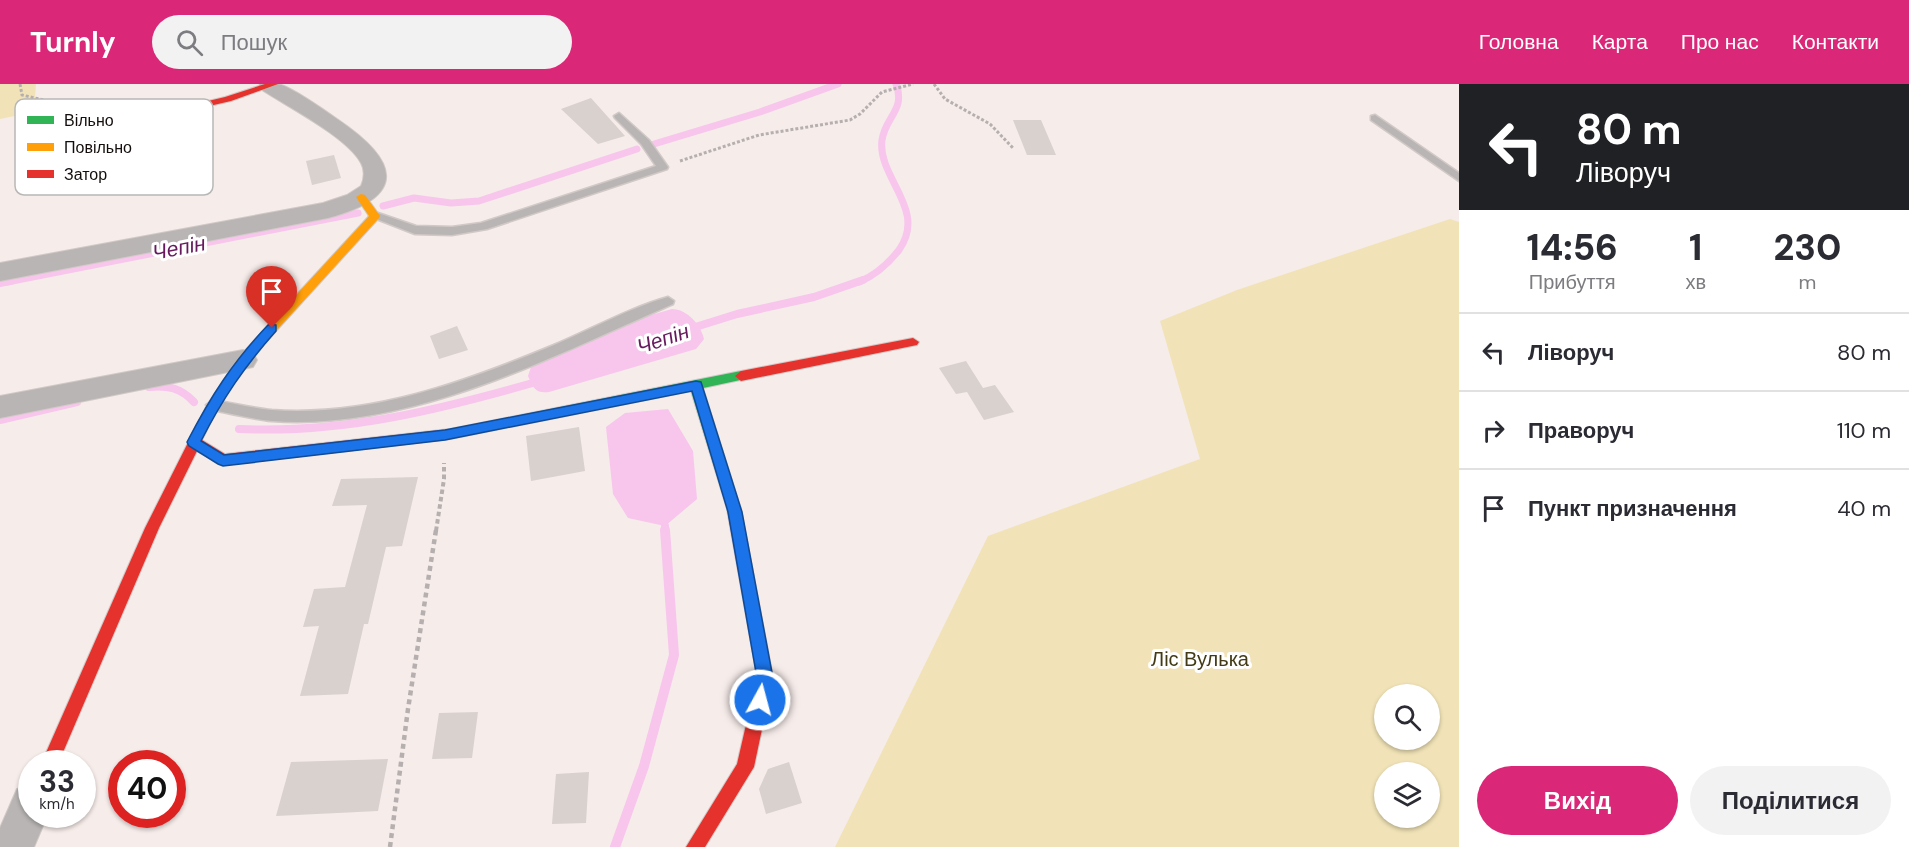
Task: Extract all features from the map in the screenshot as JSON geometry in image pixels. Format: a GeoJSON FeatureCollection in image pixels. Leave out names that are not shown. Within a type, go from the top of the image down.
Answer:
{"type":"FeatureCollection","features":[{"type":"Feature","properties":{"kind":"street"},"geometry":{"type":"LineString","coordinates":[[55,750],[152,528],[213,405],[243,360],[368,207],[376,176],[372,161],[349,138],[271,85],[213,100]]}},
{"type":"Feature","properties":{"kind":"street"},"geometry":{"type":"LineString","coordinates":[[0,272],[328,210],[368,207]]}},
{"type":"Feature","properties":{"kind":"street"},"geometry":{"type":"LineString","coordinates":[[194,442],[223,460],[445,435],[913,342]]}},
{"type":"Feature","properties":{"kind":"street"},"geometry":{"type":"LineString","coordinates":[[0,407],[243,360]]}},
{"type":"Feature","properties":{"kind":"street"},"geometry":{"type":"LineString","coordinates":[[695,847],[745,767],[765,678],[735,512],[696,385]]}},
{"type":"Feature","properties":{"kind":"street"},"geometry":{"type":"LineString","coordinates":[[13,847],[21,828]]}},
{"type":"Feature","properties":{"kind":"lane"},"geometry":{"type":"LineString","coordinates":[[368,207],[415,230],[452,231],[483,226],[663,167],[645,142],[619,116]]}},
{"type":"Feature","properties":{"kind":"lane"},"geometry":{"type":"LineString","coordinates":[[1375,118],[1459,178]]}},
{"type":"Feature","properties":{"kind":"lane"},"geometry":{"type":"LineString","coordinates":[[213,405],[240,413],[272,417],[342,413],[411,402],[475,382],[668,301]]}},
{"type":"Feature","properties":{"kind":"path"},"geometry":{"type":"LineString","coordinates":[[20,84],[22,94],[43,99]]}},
{"type":"Feature","properties":{"kind":"path"},"geometry":{"type":"LineString","coordinates":[[663,167],[759,135],[850,120],[860,114],[876,97],[890,89],[913,84]]}},
{"type":"Feature","properties":{"kind":"path"},"geometry":{"type":"LineString","coordinates":[[934,84],[942,97],[964,112],[991,125],[1013,148]]}},
{"type":"Feature","properties":{"kind":"path"},"geometry":{"type":"LineString","coordinates":[[390,847],[397,778],[444,479],[445,435]]}},
{"type":"Feature","properties":{"kind":"green space"},"geometry":{"type":"Polygon","coordinates":[[[0,84],[36,84],[35,99],[15,99],[15,116],[0,119],[0,84]]]}},
{"type":"Feature","properties":{"kind":"green space","name":"Ліс Вулька"},"geometry":{"type":"Polygon","coordinates":[[[1450,219],[1459,222],[1459,847],[835,847],[988,536],[1200,459],[1160,321],[1237,290],[1450,219]]]}},
{"type":"Feature","properties":{"kind":"water"},"geometry":{"type":"Polygon","coordinates":[[[672,309],[688,315],[700,328],[704,339],[696,349],[549,392],[538,391],[531,383],[528,376],[531,367],[651,315],[672,309]]]}},
{"type":"Feature","properties":{"kind":"water"},"geometry":{"type":"Polygon","coordinates":[[[668,409],[693,451],[697,499],[665,526],[628,518],[613,494],[606,427],[625,413],[668,409]]]}},
{"type":"Feature","properties":{"kind":"building"},"geometry":{"type":"Polygon","coordinates":[[[591,98],[625,136],[598,144],[561,109],[591,98]]]}},
{"type":"Feature","properties":{"kind":"building"},"geometry":{"type":"Polygon","coordinates":[[[1013,120],[1041,120],[1056,155],[1027,155],[1013,120]]]}},
{"type":"Feature","properties":{"kind":"building"},"geometry":{"type":"Polygon","coordinates":[[[334,155],[341,178],[312,185],[306,161],[334,155]]]}},
{"type":"Feature","properties":{"kind":"building"},"geometry":{"type":"Polygon","coordinates":[[[457,326],[468,350],[439,359],[430,336],[457,326]]]}},
{"type":"Feature","properties":{"kind":"building"},"geometry":{"type":"Polygon","coordinates":[[[966,361],[983,388],[995,385],[1014,412],[984,420],[967,392],[956,394],[939,368],[966,361]]]}},
{"type":"Feature","properties":{"kind":"building"},"geometry":{"type":"Polygon","coordinates":[[[579,427],[585,471],[531,481],[526,436],[579,427]]]}},
{"type":"Feature","properties":{"kind":"building"},"geometry":{"type":"Polygon","coordinates":[[[418,477],[402,546],[386,547],[368,624],[364,624],[348,694],[300,696],[319,626],[303,627],[314,589],[345,587],[367,505],[332,506],[341,479],[418,477]]]}},
{"type":"Feature","properties":{"kind":"building"},"geometry":{"type":"Polygon","coordinates":[[[478,712],[472,758],[432,759],[439,713],[478,712]]]}},
{"type":"Feature","properties":{"kind":"building"},"geometry":{"type":"Polygon","coordinates":[[[388,759],[378,811],[276,816],[291,762],[388,759]]]}},
{"type":"Feature","properties":{"kind":"building"},"geometry":{"type":"Polygon","coordinates":[[[789,762],[802,803],[766,814],[759,789],[768,769],[789,762]]]}},
{"type":"Feature","properties":{"kind":"building"},"geometry":{"type":"Polygon","coordinates":[[[589,772],[586,823],[552,824],[556,774],[589,772]]]}},
{"type":"Feature","properties":{"kind":"waterway","name":"Чепін"},"geometry":{"type":"LineString","coordinates":[[654,144],[760,112],[838,84]]}},
{"type":"Feature","properties":{"kind":"waterway","name":"Чепін"},"geometry":{"type":"LineString","coordinates":[[863,280],[886,264],[899,250],[906,235],[908,221],[905,207],[882,154],[884,132],[897,107],[896,84]]}},
{"type":"Feature","properties":{"kind":"waterway","name":"Чепін"},"geometry":{"type":"LineString","coordinates":[[383,206],[414,198],[451,203],[479,201],[637,149]]}},
{"type":"Feature","properties":{"kind":"waterway","name":"Чепін"},"geometry":{"type":"LineString","coordinates":[[7,282],[358,213]]}},
{"type":"Feature","properties":{"kind":"waterway","name":"Чепін"},"geometry":{"type":"LineString","coordinates":[[0,283],[14,280]]}},
{"type":"Feature","properties":{"kind":"waterway","name":"Чепін"},"geometry":{"type":"LineString","coordinates":[[689,329],[737,314],[814,297],[863,280]]}},
{"type":"Feature","properties":{"kind":"waterway","name":"Чепін"},"geometry":{"type":"LineString","coordinates":[[859,282],[863,280]]}},
{"type":"Feature","properties":{"kind":"waterway","name":"Чепін"},"geometry":{"type":"LineString","coordinates":[[239,429],[317,428],[393,417],[468,401],[543,380]]}},
{"type":"Feature","properties":{"kind":"waterway","name":"Чепін"},"geometry":{"type":"LineString","coordinates":[[149,387],[174,388],[194,402]]}},
{"type":"Feature","properties":{"kind":"waterway","name":"Чепін"},"geometry":{"type":"LineString","coordinates":[[0,420],[77,402]]}},
{"type":"Feature","properties":{"kind":"waterway"},"geometry":{"type":"LineString","coordinates":[[615,847],[644,766],[674,655],[665,530]]}},
{"type":"Feature","properties":{"kind":"traffic: fast"},"geometry":{"type":"LineString","coordinates":[[450,434],[741,376]]}},
{"type":"Feature","properties":{"kind":"traffic: fast"},"geometry":{"type":"LineString","coordinates":[[696,385],[734,509]]}},
{"type":"Feature","properties":{"kind":"traffic: slow"},"geometry":{"type":"LineString","coordinates":[[235,372],[243,360],[375,216],[361,197]]}},
{"type":"Feature","properties":{"kind":"traffic: jam"},"geometry":{"type":"LineString","coordinates":[[213,102],[274,84]]}},
{"type":"Feature","properties":{"kind":"traffic: jam"},"geometry":{"type":"LineString","coordinates":[[741,376],[913,342]]}},
{"type":"Feature","properties":{"kind":"traffic: jam"},"geometry":{"type":"LineString","coordinates":[[55,750],[152,528],[213,405],[235,372]]}},
{"type":"Feature","properties":{"kind":"traffic: jam"},"geometry":{"type":"LineString","coordinates":[[194,442],[223,460],[450,434]]}},
{"type":"Feature","properties":{"kind":"traffic: jam"},"geometry":{"type":"LineString","coordinates":[[695,847],[745,767],[765,677],[734,509]]}},
{"type":"Feature","properties":{"kind":"route"},"geometry":{"type":"LineString","coordinates":[[272,328],[243,360],[213,405],[194,442],[223,460],[445,435],[696,385],[735,512],[765,678],[760,700]]}}]}
